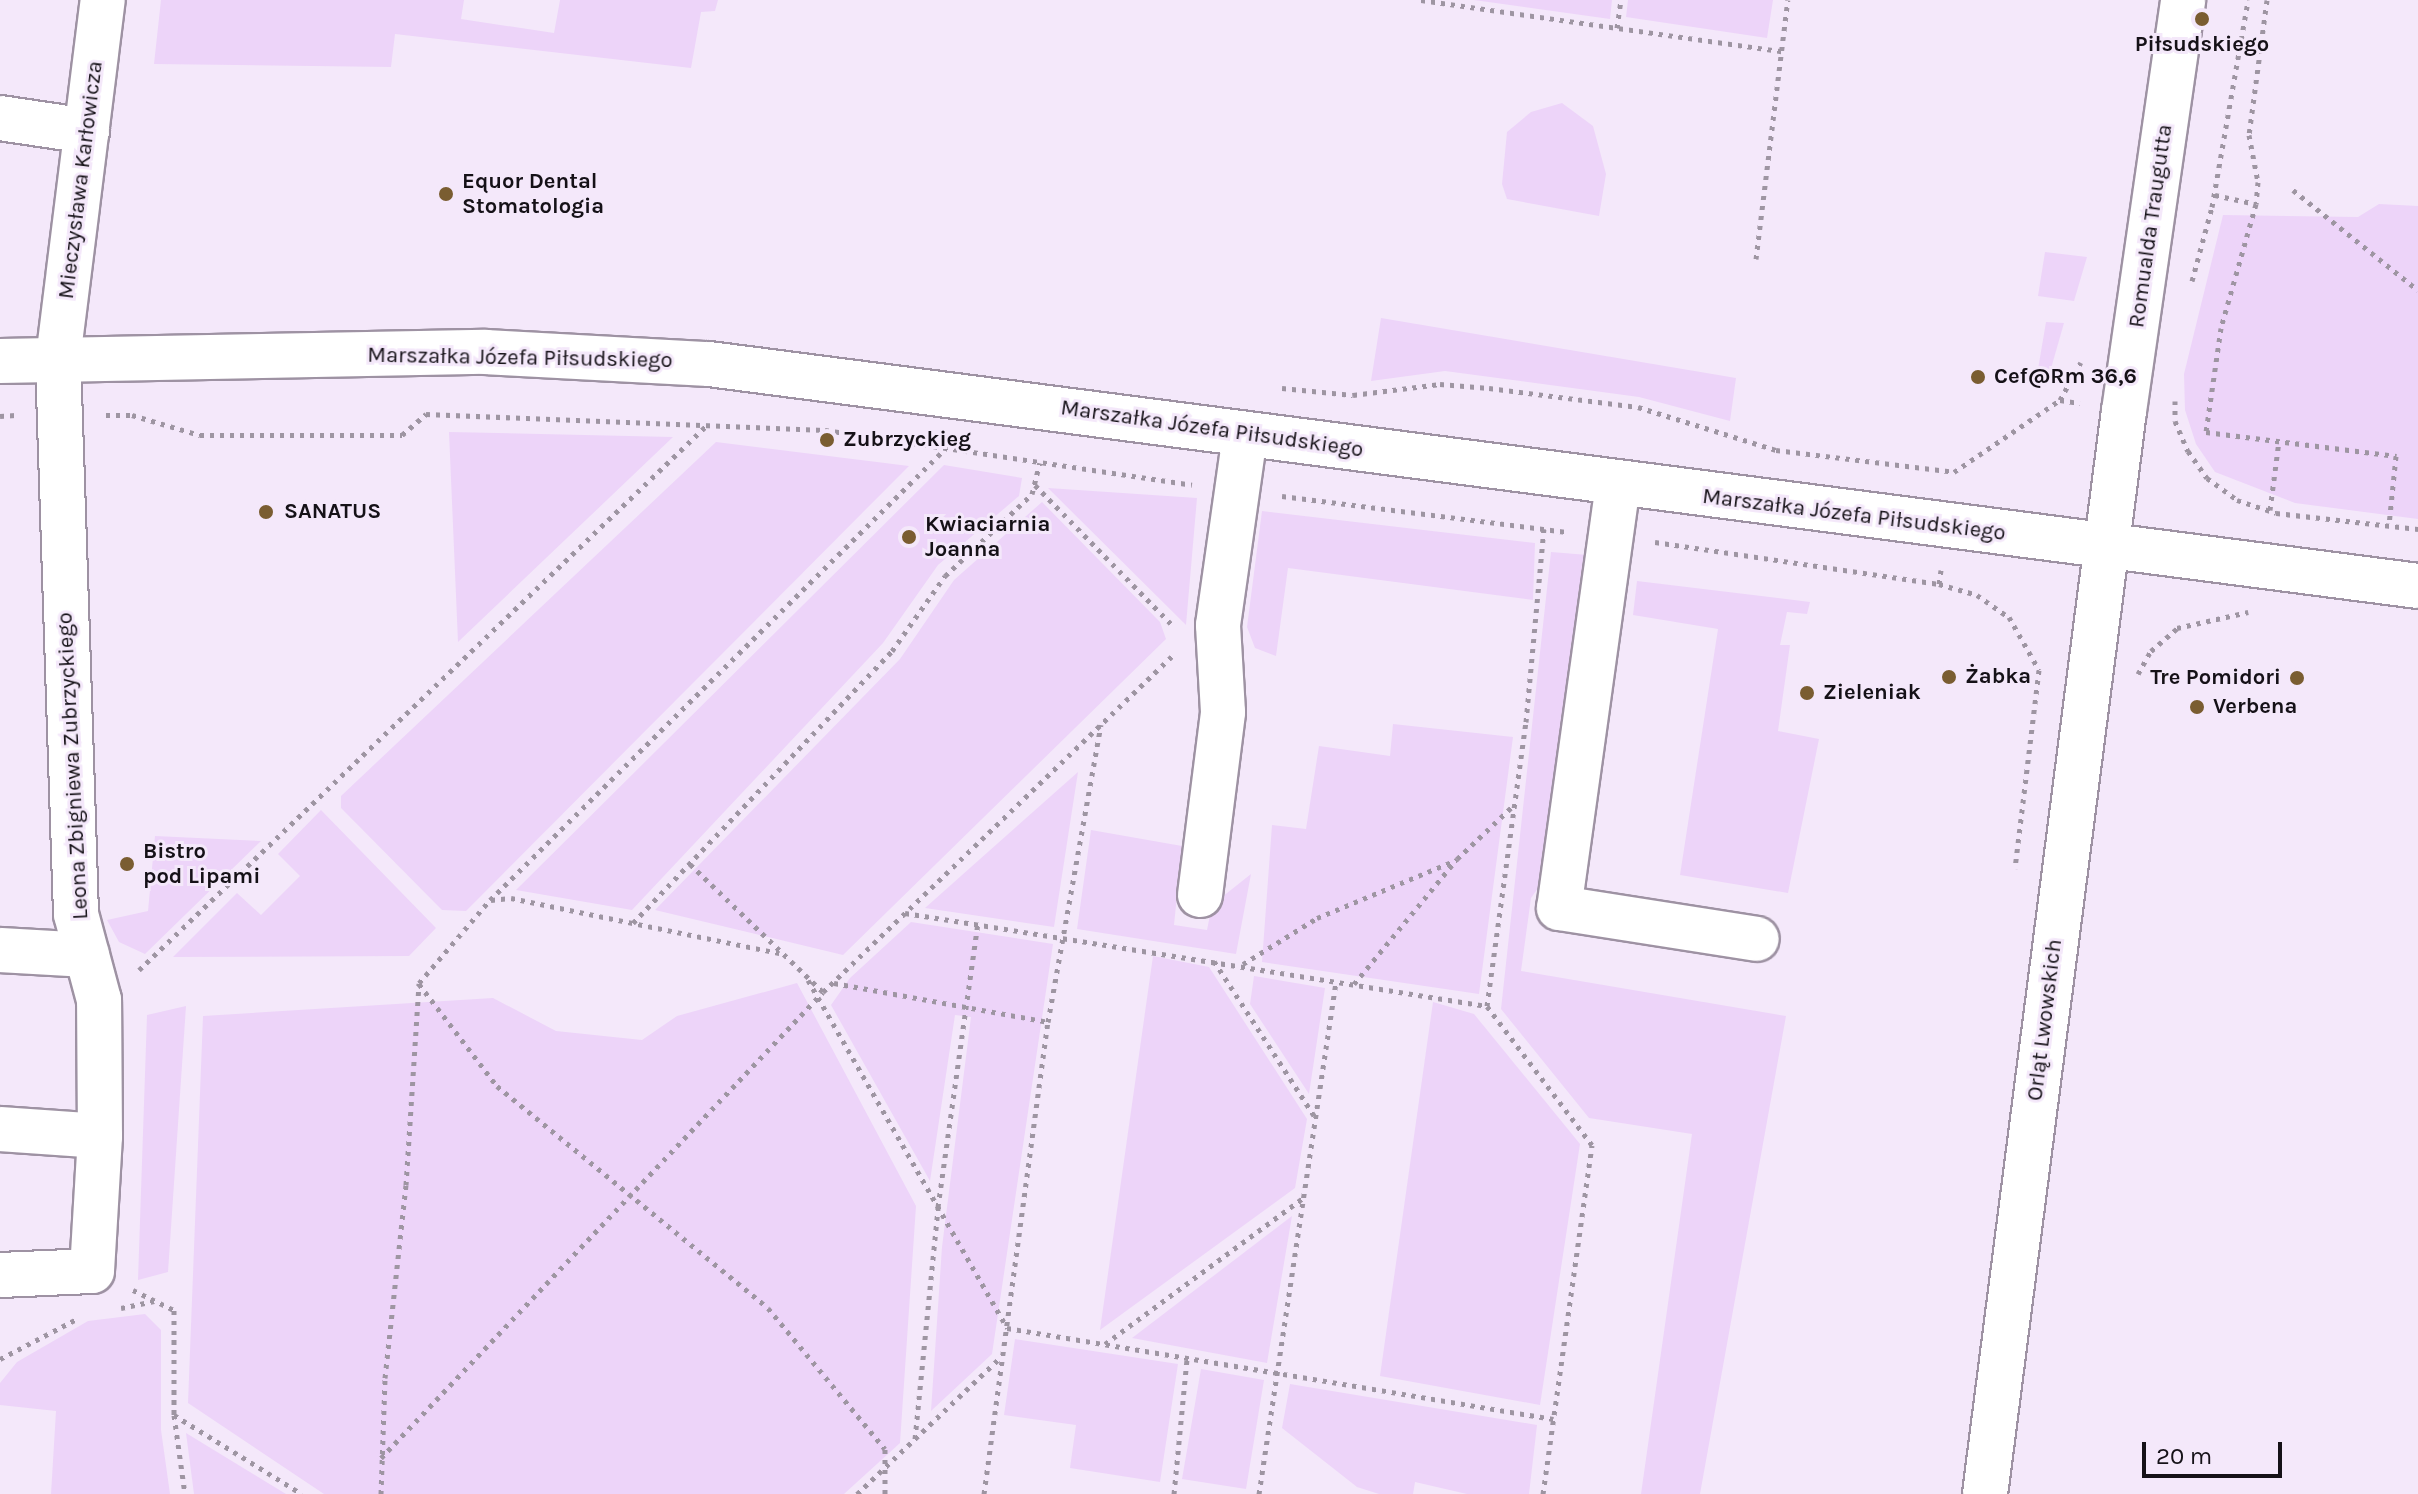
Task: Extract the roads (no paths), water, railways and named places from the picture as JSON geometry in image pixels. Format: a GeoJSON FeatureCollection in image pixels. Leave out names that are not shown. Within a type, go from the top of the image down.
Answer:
{"type":"FeatureCollection","features":[{"type":"Feature","properties":{"kind":"street","name":"Mieczysława Karłowicza"},"geometry":{"type":"LineString","coordinates":[[58,359],[103,0]]}},
{"type":"Feature","properties":{"kind":"street","name":"Romualda Traugutta"},"geometry":{"type":"LineString","coordinates":[[2106,547],[2183,0]]}},
{"type":"Feature","properties":{"kind":"street"},"geometry":{"type":"LineString","coordinates":[[0,118],[87,131]]}},
{"type":"Feature","properties":{"kind":"street","name":"Marszałka Józefa Piłsudskiego"},"geometry":{"type":"LineString","coordinates":[[0,361],[407,353],[613,356],[783,372],[1946,527],[2418,586]]}},
{"type":"Feature","properties":{"kind":"street","name":"Leona Zbigniewa Zubrzyckiego"},"geometry":{"type":"LineString","coordinates":[[0,1275],[92,1271],[100,1136],[99,1000],[76,914],[58,359]]}},
{"type":"Feature","properties":{"kind":"street"},"geometry":{"type":"LineString","coordinates":[[1200,895],[1223,712],[1218,625],[1245,435]]}},
{"type":"Feature","properties":{"kind":"street"},"geometry":{"type":"LineString","coordinates":[[1618,484],[1559,908],[1757,939]]}},
{"type":"Feature","properties":{"kind":"street","name":"Orląt Lwowskich"},"geometry":{"type":"LineString","coordinates":[[1985,1494],[2106,547]]}},
{"type":"Feature","properties":{"kind":"street"},"geometry":{"type":"LineString","coordinates":[[0,950],[87,955]]}},
{"type":"Feature","properties":{"kind":"street"},"geometry":{"type":"LineString","coordinates":[[0,1129],[100,1136]]}},
{"type":"Feature","properties":{"kind":"place","name":"Piłsudskiego"},"geometry":{"type":"Point","coordinates":[2202,19]}},
{"type":"Feature","properties":{"kind":"place","name":"Equor Dental Stomatologia"},"geometry":{"type":"Point","coordinates":[446,194]}},
{"type":"Feature","properties":{"kind":"place","name":"Cef@Rm 36,6"},"geometry":{"type":"Point","coordinates":[1978,377]}},
{"type":"Feature","properties":{"kind":"place","name":"Zubrzyckieg"},"geometry":{"type":"Point","coordinates":[827,440]}},
{"type":"Feature","properties":{"kind":"place","name":"SANATUS"},"geometry":{"type":"Point","coordinates":[266,512]}},
{"type":"Feature","properties":{"kind":"place","name":"Kwiaciarnia Joanna"},"geometry":{"type":"Point","coordinates":[909,537]}},
{"type":"Feature","properties":{"kind":"place","name":"Żabka"},"geometry":{"type":"Point","coordinates":[1949,677]}},
{"type":"Feature","properties":{"kind":"place","name":"Tre Pomidori"},"geometry":{"type":"Point","coordinates":[2297,678]}},
{"type":"Feature","properties":{"kind":"place","name":"Zieleniak"},"geometry":{"type":"Point","coordinates":[1807,693]}},
{"type":"Feature","properties":{"kind":"place","name":"Verbena"},"geometry":{"type":"Point","coordinates":[2197,707]}},
{"type":"Feature","properties":{"kind":"place","name":"Bistro pod Lipami"},"geometry":{"type":"Point","coordinates":[127,864]}}]}
